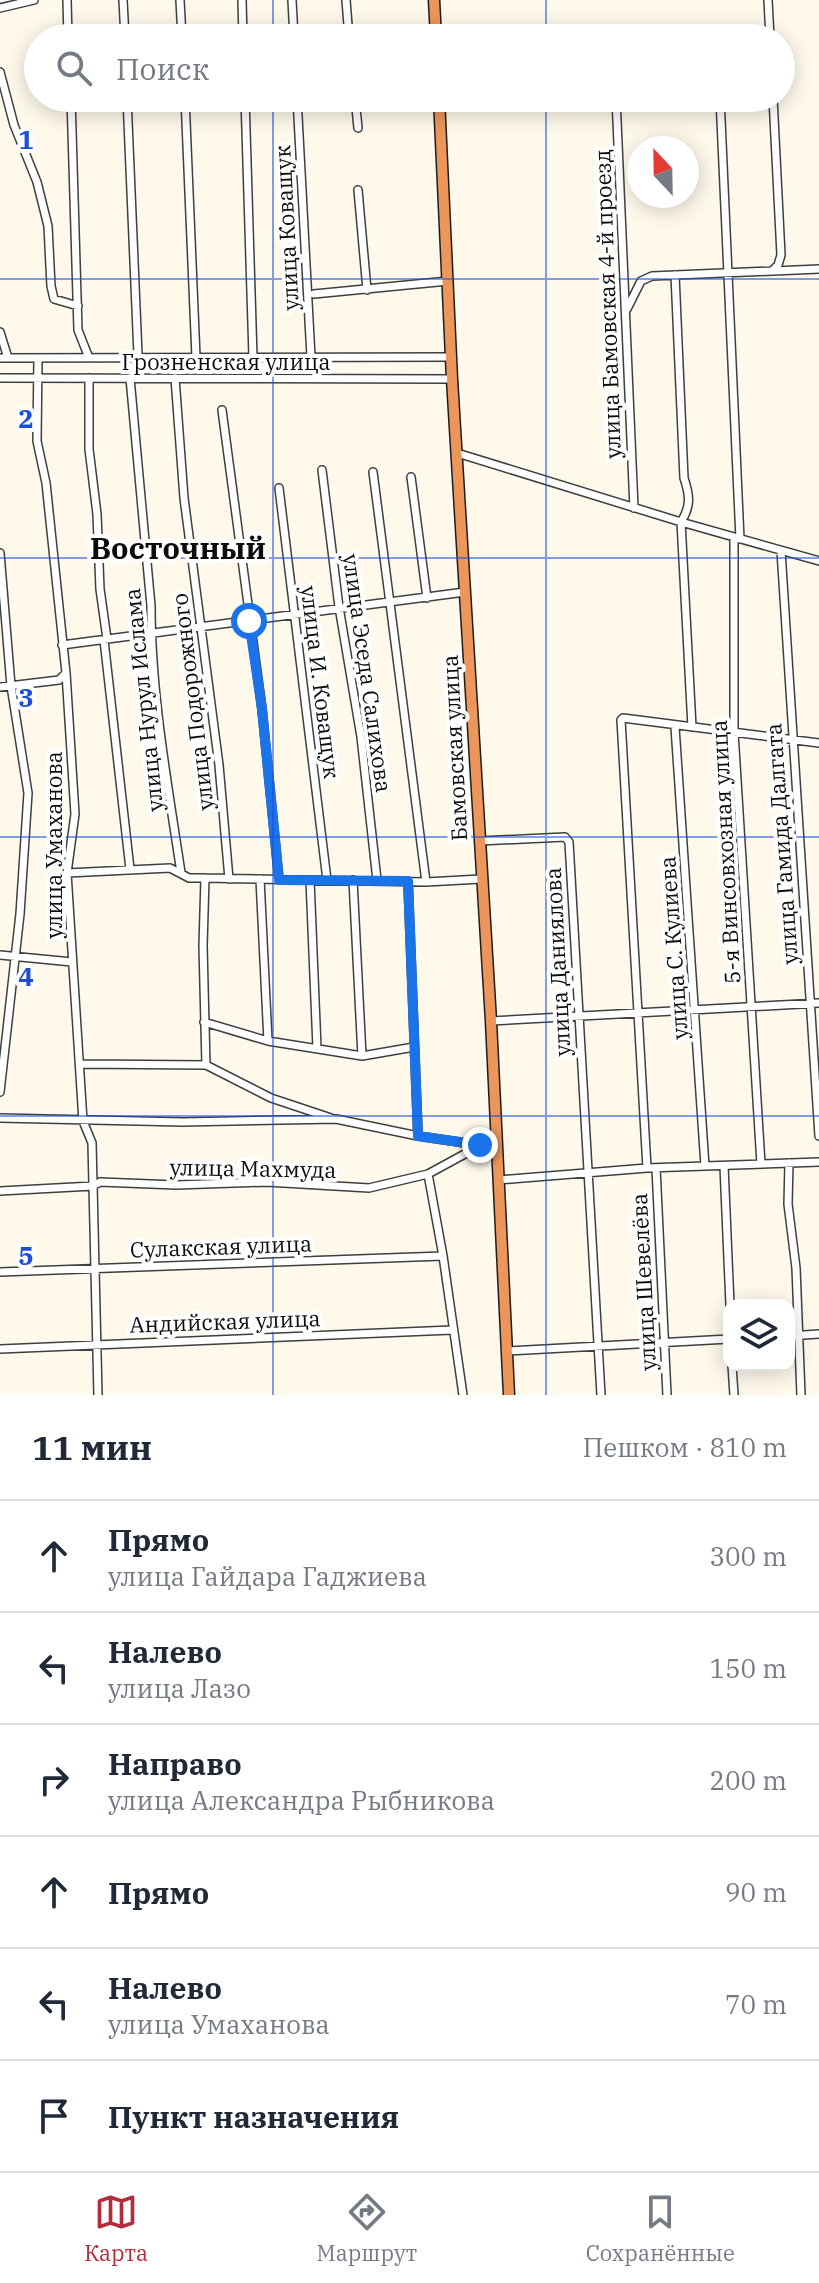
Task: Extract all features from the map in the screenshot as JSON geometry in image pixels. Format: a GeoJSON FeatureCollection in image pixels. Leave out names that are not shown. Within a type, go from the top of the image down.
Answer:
{"type":"FeatureCollection","features":[{"type":"Feature","properties":{"kind":"highway"},"geometry":{"type":"LineString","coordinates":[[434,0],[435,24]]}},
{"type":"Feature","properties":{"kind":"highway","name":"Бамовская улица"},"geometry":{"type":"LineString","coordinates":[[440,112],[509,1395]]}},
{"type":"Feature","properties":{"kind":"street"},"geometry":{"type":"LineString","coordinates":[[0,8],[34,0]]}},
{"type":"Feature","properties":{"kind":"street"},"geometry":{"type":"LineString","coordinates":[[67,0],[68,24]]}},
{"type":"Feature","properties":{"kind":"street"},"geometry":{"type":"LineString","coordinates":[[123,0],[124,24]]}},
{"type":"Feature","properties":{"kind":"street"},"geometry":{"type":"LineString","coordinates":[[180,0],[181,24]]}},
{"type":"Feature","properties":{"kind":"street"},"geometry":{"type":"LineString","coordinates":[[242,0],[243,24]]}},
{"type":"Feature","properties":{"kind":"street"},"geometry":{"type":"LineString","coordinates":[[292,0],[293,24]]}},
{"type":"Feature","properties":{"kind":"street"},"geometry":{"type":"LineString","coordinates":[[346,0],[348,24]]}},
{"type":"Feature","properties":{"kind":"street"},"geometry":{"type":"LineString","coordinates":[[768,0],[769,24]]}},
{"type":"Feature","properties":{"kind":"street"},"geometry":{"type":"LineString","coordinates":[[0,72],[14,125],[37,182],[48,226],[54,299],[78,306]]}},
{"type":"Feature","properties":{"kind":"street"},"geometry":{"type":"LineString","coordinates":[[71,112],[78,330],[89,358]]}},
{"type":"Feature","properties":{"kind":"street"},"geometry":{"type":"LineString","coordinates":[[128,112],[139,358]]}},
{"type":"Feature","properties":{"kind":"street"},"geometry":{"type":"LineString","coordinates":[[186,112],[196,357]]}},
{"type":"Feature","properties":{"kind":"street"},"geometry":{"type":"LineString","coordinates":[[245,112],[253,357]]}},
{"type":"Feature","properties":{"kind":"street","name":"улица Коващук"},"geometry":{"type":"LineString","coordinates":[[298,112],[311,357]]}},
{"type":"Feature","properties":{"kind":"street"},"geometry":{"type":"LineString","coordinates":[[356,112],[358,128]]}},
{"type":"Feature","properties":{"kind":"street","name":"улица Бамовская 4-й проезд"},"geometry":{"type":"LineString","coordinates":[[617,112],[634,508]]}},
{"type":"Feature","properties":{"kind":"street","name":"5-я Винсовхозная улица"},"geometry":{"type":"LineString","coordinates":[[721,112],[737,538],[734,732],[761,1164]]}},
{"type":"Feature","properties":{"kind":"street"},"geometry":{"type":"LineString","coordinates":[[773,270],[781,255],[774,112]]}},
{"type":"Feature","properties":{"kind":"street"},"geometry":{"type":"LineString","coordinates":[[358,190],[367,290]]}},
{"type":"Feature","properties":{"kind":"street"},"geometry":{"type":"LineString","coordinates":[[626,310],[645,278],[819,269]]}},
{"type":"Feature","properties":{"kind":"street"},"geometry":{"type":"LineString","coordinates":[[675,275],[684,478],[689,493],[689,509],[681,522],[692,727]]}},
{"type":"Feature","properties":{"kind":"street"},"geometry":{"type":"LineString","coordinates":[[314,294],[448,281]]}},
{"type":"Feature","properties":{"kind":"street"},"geometry":{"type":"LineString","coordinates":[[0,332],[4,358]]}},
{"type":"Feature","properties":{"kind":"street","name":"Грозненская улица"},"geometry":{"type":"LineString","coordinates":[[4,358],[451,357]]}},
{"type":"Feature","properties":{"kind":"street","name":"улица Умаханова"},"geometry":{"type":"LineString","coordinates":[[38,358],[37,441],[46,483],[66,673],[75,814],[67,873],[83,1121],[92,1143],[98,1395]]}},
{"type":"Feature","properties":{"kind":"street","name":"улица Нурул Ислама"},"geometry":{"type":"LineString","coordinates":[[139,358],[135,378],[151,634],[163,754],[181,873]]}},
{"type":"Feature","properties":{"kind":"street","name":"Грозненская улица"},"geometry":{"type":"LineString","coordinates":[[0,378],[452,379]]}},
{"type":"Feature","properties":{"kind":"street"},"geometry":{"type":"LineString","coordinates":[[89,378],[89,449],[97,514],[100,589],[130,869]]}},
{"type":"Feature","properties":{"kind":"street","name":"улица Подорожного"},"geometry":{"type":"LineString","coordinates":[[175,378],[184,498],[219,765],[229,879]]}},
{"type":"Feature","properties":{"kind":"street"},"geometry":{"type":"LineString","coordinates":[[222,410],[262,709],[279,880]]}},
{"type":"Feature","properties":{"kind":"street"},"geometry":{"type":"LineString","coordinates":[[457,453],[818,563]]}},
{"type":"Feature","properties":{"kind":"street","name":"улица Эседа Салихова"},"geometry":{"type":"LineString","coordinates":[[322,470],[339,607],[361,737],[377,880]]}},
{"type":"Feature","properties":{"kind":"street"},"geometry":{"type":"LineString","coordinates":[[373,472],[426,882]]}},
{"type":"Feature","properties":{"kind":"street"},"geometry":{"type":"LineString","coordinates":[[411,477],[427,598]]}},
{"type":"Feature","properties":{"kind":"street","name":"улица И. Коващук"},"geometry":{"type":"LineString","coordinates":[[279,488],[327,880]]}},
{"type":"Feature","properties":{"kind":"street","name":"улица Гамида Далгата"},"geometry":{"type":"LineString","coordinates":[[781,551],[819,1136]]}},
{"type":"Feature","properties":{"kind":"street"},"geometry":{"type":"LineString","coordinates":[[0,553],[11,686],[28,793],[16,957],[0,1092]]}},
{"type":"Feature","properties":{"kind":"street"},"geometry":{"type":"LineString","coordinates":[[62,645],[465,592]]}},
{"type":"Feature","properties":{"kind":"street"},"geometry":{"type":"LineString","coordinates":[[0,687],[59,680],[66,673]]}},
{"type":"Feature","properties":{"kind":"street"},"geometry":{"type":"LineString","coordinates":[[48,682],[59,686],[68,696]]}},
{"type":"Feature","properties":{"kind":"street"},"geometry":{"type":"LineString","coordinates":[[647,1168],[621,720],[819,743]]}},
{"type":"Feature","properties":{"kind":"street","name":"улица С. Кулиева"},"geometry":{"type":"LineString","coordinates":[[675,727],[705,1166]]}},
{"type":"Feature","properties":{"kind":"street","name":"улица Даниялова"},"geometry":{"type":"LineString","coordinates":[[479,841],[565,837],[569,842],[601,1395]]}},
{"type":"Feature","properties":{"kind":"street"},"geometry":{"type":"LineString","coordinates":[[67,873],[170,868],[189,878],[426,882],[481,879]]}},
{"type":"Feature","properties":{"kind":"street"},"geometry":{"type":"LineString","coordinates":[[205,878],[206,1065]]}},
{"type":"Feature","properties":{"kind":"street"},"geometry":{"type":"LineString","coordinates":[[260,879],[268,1041]]}},
{"type":"Feature","properties":{"kind":"street"},"geometry":{"type":"LineString","coordinates":[[310,880],[317,1048]]}},
{"type":"Feature","properties":{"kind":"street"},"geometry":{"type":"LineString","coordinates":[[353,880],[362,1056]]}},
{"type":"Feature","properties":{"kind":"street"},"geometry":{"type":"LineString","coordinates":[[408,881],[418,1136]]}},
{"type":"Feature","properties":{"kind":"street"},"geometry":{"type":"LineString","coordinates":[[0,955],[72,962]]}},
{"type":"Feature","properties":{"kind":"street"},"geometry":{"type":"LineString","coordinates":[[491,1021],[819,1003]]}},
{"type":"Feature","properties":{"kind":"street"},"geometry":{"type":"LineString","coordinates":[[204,1022],[268,1041],[362,1056],[414,1051]]}},
{"type":"Feature","properties":{"kind":"street"},"geometry":{"type":"LineString","coordinates":[[80,1064],[206,1065],[271,1098],[336,1119],[480,1145]]}},
{"type":"Feature","properties":{"kind":"street"},"geometry":{"type":"LineString","coordinates":[[0,1118],[83,1121],[336,1119]]}},
{"type":"Feature","properties":{"kind":"street","name":"улица Махмуда"},"geometry":{"type":"LineString","coordinates":[[0,1191],[93,1186],[100,1182],[176,1185],[267,1182],[369,1188],[428,1174],[496,1137]]}},
{"type":"Feature","properties":{"kind":"street"},"geometry":{"type":"LineString","coordinates":[[498,1180],[647,1168],[819,1162]]}},
{"type":"Feature","properties":{"kind":"street"},"geometry":{"type":"LineString","coordinates":[[789,1163],[788,1204],[796,1268],[801,1395]]}},
{"type":"Feature","properties":{"kind":"street"},"geometry":{"type":"LineString","coordinates":[[724,1166],[730,1299]]}},
{"type":"Feature","properties":{"kind":"street","name":"улица Шевелёва"},"geometry":{"type":"LineString","coordinates":[[656,1168],[667,1395]]}},
{"type":"Feature","properties":{"kind":"street"},"geometry":{"type":"LineString","coordinates":[[428,1174],[463,1395]]}},
{"type":"Feature","properties":{"kind":"street","name":"Сулакская улица"},"geometry":{"type":"LineString","coordinates":[[0,1272],[443,1256]]}},
{"type":"Feature","properties":{"kind":"street","name":"Андийская улица"},"geometry":{"type":"LineString","coordinates":[[0,1349],[452,1330]]}},
{"type":"Feature","properties":{"kind":"street"},"geometry":{"type":"LineString","coordinates":[[795,1335],[819,1334]]}},
{"type":"Feature","properties":{"kind":"street"},"geometry":{"type":"LineString","coordinates":[[507,1351],[723,1339]]}},
{"type":"Feature","properties":{"kind":"street"},"geometry":{"type":"LineString","coordinates":[[732,1371],[734,1395]]}},
{"type":"Feature","properties":{"kind":"district","name":"Восточный"},"geometry":{"type":"Point","coordinates":[178,547]}},
{"type":"Feature","properties":{"kind":"route"},"geometry":{"type":"LineString","coordinates":[[249,621],[262,709],[279,880],[408,881],[418,1136],[480,1145]]}}]}
